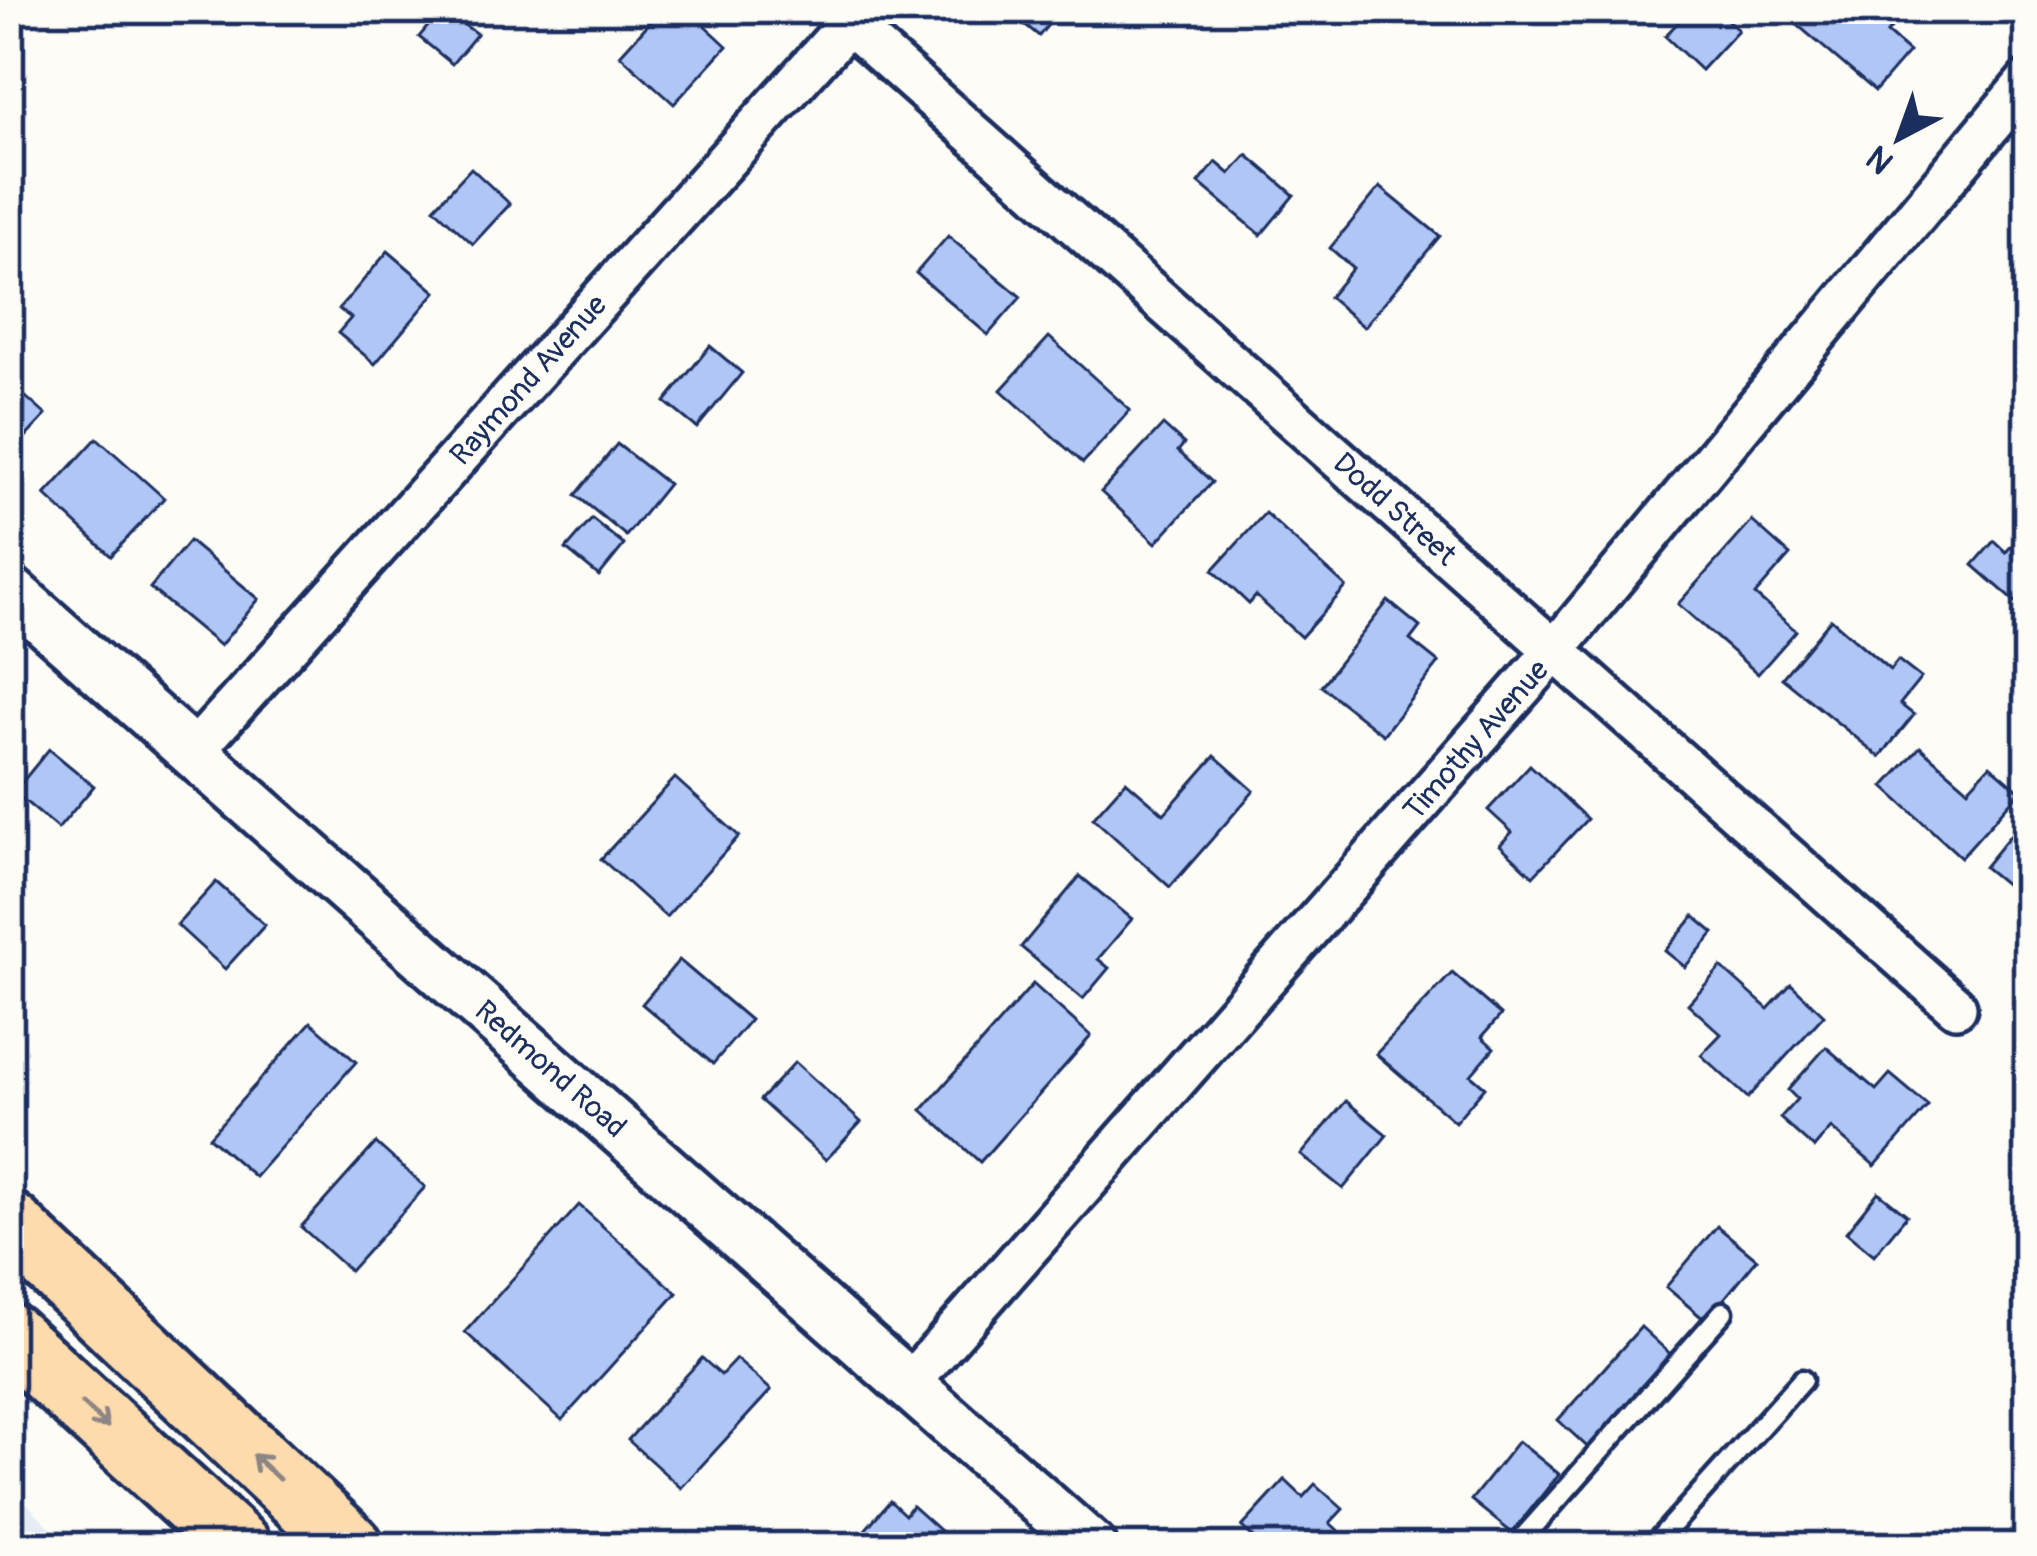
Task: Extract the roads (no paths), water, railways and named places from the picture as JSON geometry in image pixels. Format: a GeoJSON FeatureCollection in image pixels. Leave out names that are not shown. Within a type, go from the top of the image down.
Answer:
{"type":"FeatureCollection","features":[{"type":"Feature","properties":{"kind":"highway"},"geometry":{"type":"LineString","coordinates":[[9,1225],[351,1547]]}},
{"type":"Feature","properties":{"kind":"highway"},"geometry":{"type":"LineString","coordinates":[[9,1336],[239,1547]]}},
{"type":"Feature","properties":{"kind":"street","name":"Dodd Street"},"geometry":{"type":"LineString","coordinates":[[848,14],[1956,1007]]}},
{"type":"Feature","properties":{"kind":"street","name":"Raymond Avenue"},"geometry":{"type":"LineString","coordinates":[[194,752],[848,14]]}},
{"type":"Feature","properties":{"kind":"street","name":"Timothy Avenue"},"geometry":{"type":"LineString","coordinates":[[909,1384],[1554,651],[2028,80]]}},
{"type":"Feature","properties":{"kind":"street","name":"Redmond Road"},"geometry":{"type":"LineString","coordinates":[[9,590],[1092,1547]]}},
{"type":"Feature","properties":{"kind":"lane"},"geometry":{"type":"LineString","coordinates":[[1515,1547],[1723,1312]]}},
{"type":"Feature","properties":{"kind":"lane"},"geometry":{"type":"LineString","coordinates":[[1652,1547],[1802,1380]]}}]}
